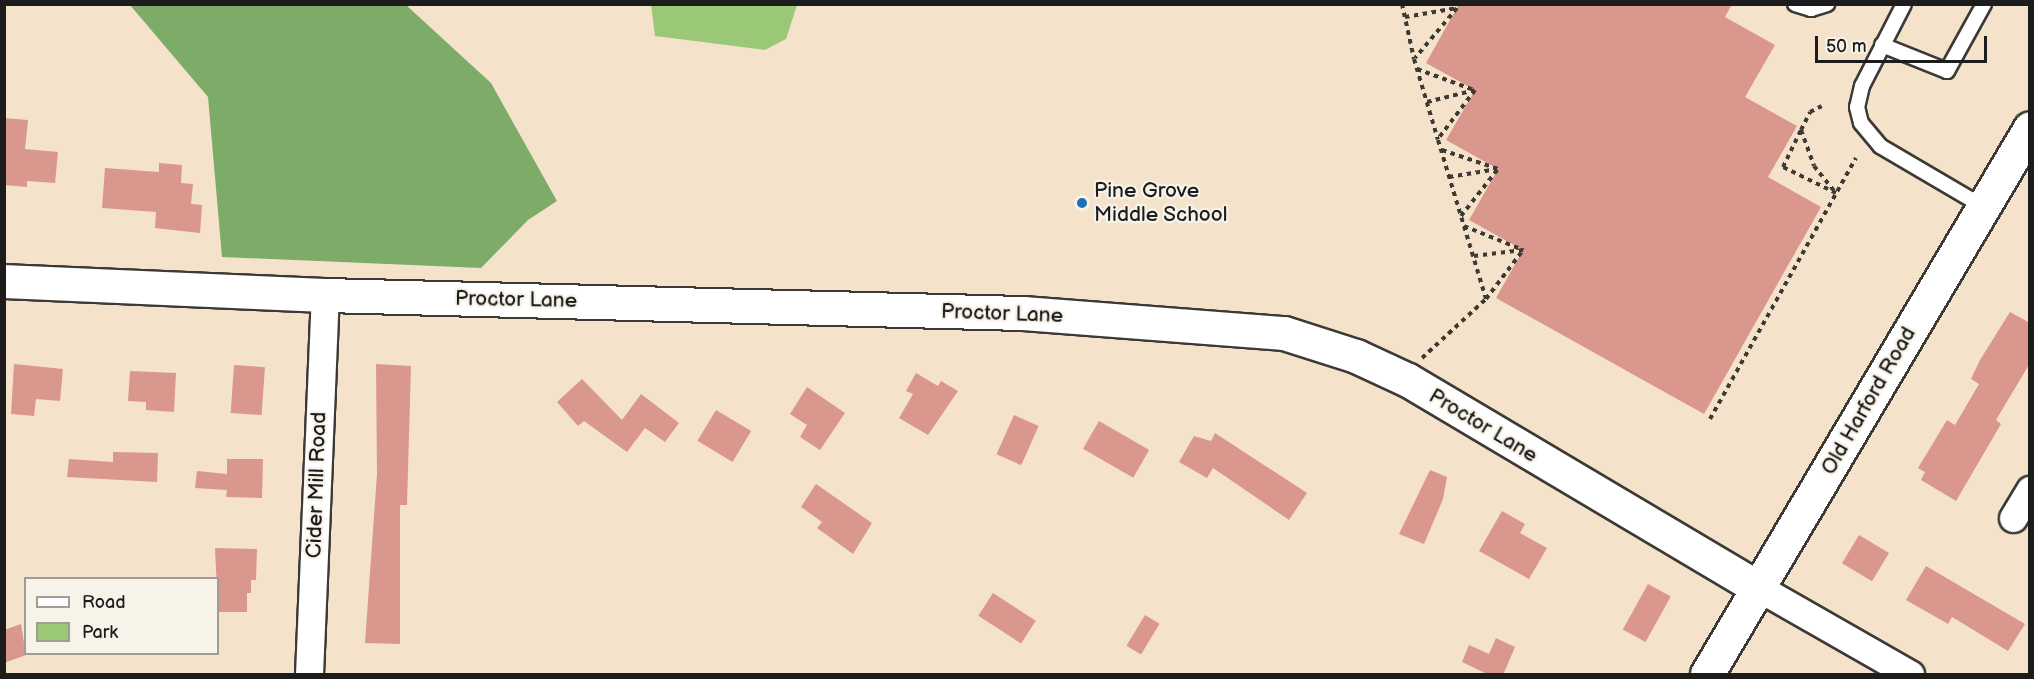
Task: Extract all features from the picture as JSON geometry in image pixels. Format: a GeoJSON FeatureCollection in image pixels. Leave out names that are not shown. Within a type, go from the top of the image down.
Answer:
{"type":"FeatureCollection","features":[{"type":"Feature","properties":{"kind":"street","name":"Old Harford Road"},"geometry":{"type":"LineString","coordinates":[[1707,675],[2030,128]]}},
{"type":"Feature","properties":{"kind":"street","name":"Proctor Lane"},"geometry":{"type":"LineString","coordinates":[[4,281],[325,295],[1023,313],[1284,333],[1356,356],[1408,381],[1910,675]]}},
{"type":"Feature","properties":{"kind":"street","name":"Cider Mill Road"},"geometry":{"type":"LineString","coordinates":[[309,675],[325,295]]}},
{"type":"Feature","properties":{"kind":"street"},"geometry":{"type":"LineString","coordinates":[[2013,518],[2030,490]]}},
{"type":"Feature","properties":{"kind":"lane"},"geometry":{"type":"LineString","coordinates":[[1795,4],[1811,9],[1827,4]]}},
{"type":"Feature","properties":{"kind":"lane"},"geometry":{"type":"LineString","coordinates":[[1904,4],[1862,86],[1857,107],[1862,123],[1880,146],[1984,207]]}},
{"type":"Feature","properties":{"kind":"lane"},"geometry":{"type":"LineString","coordinates":[[1882,45],[1947,72],[1984,4]]}},
{"type":"Feature","properties":{"kind":"path"},"geometry":{"type":"LineString","coordinates":[[1402,4],[1414,59],[1486,299]]}},
{"type":"Feature","properties":{"kind":"path"},"geometry":{"type":"LineString","coordinates":[[1449,4],[1457,8]]}},
{"type":"Feature","properties":{"kind":"path"},"geometry":{"type":"LineString","coordinates":[[1404,17],[1457,8]]}},
{"type":"Feature","properties":{"kind":"path"},"geometry":{"type":"LineString","coordinates":[[1414,59],[1457,8]]}},
{"type":"Feature","properties":{"kind":"path"},"geometry":{"type":"LineString","coordinates":[[1417,69],[1475,90]]}},
{"type":"Feature","properties":{"kind":"path"},"geometry":{"type":"LineString","coordinates":[[1427,102],[1475,90]]}},
{"type":"Feature","properties":{"kind":"path"},"geometry":{"type":"LineString","coordinates":[[1438,140],[1475,90]]}},
{"type":"Feature","properties":{"kind":"path"},"geometry":{"type":"LineString","coordinates":[[1822,106],[1810,112],[1783,166],[1836,193]]}},
{"type":"Feature","properties":{"kind":"path"},"geometry":{"type":"LineString","coordinates":[[1801,130],[1814,166],[1836,193]]}},
{"type":"Feature","properties":{"kind":"path"},"geometry":{"type":"LineString","coordinates":[[1441,150],[1498,169]]}},
{"type":"Feature","properties":{"kind":"path"},"geometry":{"type":"LineString","coordinates":[[1710,419],[1856,158]]}},
{"type":"Feature","properties":{"kind":"path"},"geometry":{"type":"LineString","coordinates":[[1449,177],[1498,169]]}},
{"type":"Feature","properties":{"kind":"path"},"geometry":{"type":"LineString","coordinates":[[1461,216],[1498,169]]}},
{"type":"Feature","properties":{"kind":"path"},"geometry":{"type":"LineString","coordinates":[[1464,226],[1523,250]]}},
{"type":"Feature","properties":{"kind":"path"},"geometry":{"type":"LineString","coordinates":[[1473,256],[1523,250]]}},
{"type":"Feature","properties":{"kind":"path"},"geometry":{"type":"LineString","coordinates":[[1438,344],[1486,299],[1523,250]]}},
{"type":"Feature","properties":{"kind":"green space"},"geometry":{"type":"Polygon","coordinates":[[[651,4],[797,5],[786,39],[765,50],[655,36],[651,4]]]}},
{"type":"Feature","properties":{"kind":"green space"},"geometry":{"type":"Polygon","coordinates":[[[130,5],[406,5],[491,83],[557,201],[528,220],[481,268],[222,257],[208,97],[130,5]]]}},
{"type":"Feature","properties":{"kind":"building"},"geometry":{"type":"Polygon","coordinates":[[[1459,4],[1732,4],[1725,17],[1775,45],[1745,97],[1797,126],[1768,177],[1821,207],[1704,414],[1496,298],[1523,250],[1469,220],[1498,169],[1446,140],[1475,90],[1426,63],[1459,4]]]}},
{"type":"Feature","properties":{"kind":"building"},"geometry":{"type":"Polygon","coordinates":[[[4,118],[28,120],[25,149],[58,152],[55,183],[27,181],[27,187],[4,185],[4,118]]]}},
{"type":"Feature","properties":{"kind":"building"},"geometry":{"type":"Polygon","coordinates":[[[159,163],[182,165],[181,183],[193,184],[191,204],[202,205],[200,233],[155,228],[156,212],[102,208],[105,168],[159,172],[159,163]]]}},
{"type":"Feature","properties":{"kind":"building"},"geometry":{"type":"Polygon","coordinates":[[[2010,312],[2030,323],[2030,363],[1996,420],[2001,424],[1956,501],[1921,480],[1925,472],[1918,468],[1947,420],[1955,425],[1979,384],[1971,379],[1980,360],[2010,312]]]}},
{"type":"Feature","properties":{"kind":"building"},"geometry":{"type":"Polygon","coordinates":[[[14,364],[63,369],[60,401],[36,399],[34,416],[11,414],[14,364]]]}},
{"type":"Feature","properties":{"kind":"building"},"geometry":{"type":"Polygon","coordinates":[[[376,364],[411,366],[407,505],[400,505],[400,644],[365,643],[377,474],[376,364]]]}},
{"type":"Feature","properties":{"kind":"building"},"geometry":{"type":"Polygon","coordinates":[[[234,365],[265,367],[262,415],[231,413],[234,365]]]}},
{"type":"Feature","properties":{"kind":"building"},"geometry":{"type":"Polygon","coordinates":[[[130,371],[176,373],[174,412],[146,410],[146,402],[128,401],[130,371]]]}},
{"type":"Feature","properties":{"kind":"building"},"geometry":{"type":"Polygon","coordinates":[[[916,373],[938,386],[941,381],[958,391],[928,435],[899,418],[913,394],[906,391],[916,373]]]}},
{"type":"Feature","properties":{"kind":"building"},"geometry":{"type":"Polygon","coordinates":[[[582,379],[622,420],[641,394],[679,423],[665,442],[645,428],[627,452],[584,421],[578,426],[557,402],[582,379]]]}},
{"type":"Feature","properties":{"kind":"building"},"geometry":{"type":"Polygon","coordinates":[[[807,387],[845,413],[820,450],[800,437],[807,425],[790,414],[807,387]]]}},
{"type":"Feature","properties":{"kind":"building"},"geometry":{"type":"Polygon","coordinates":[[[716,410],[751,431],[733,462],[697,441],[716,410]]]}},
{"type":"Feature","properties":{"kind":"building"},"geometry":{"type":"Polygon","coordinates":[[[1014,415],[1039,426],[1021,465],[997,454],[1014,415]]]}},
{"type":"Feature","properties":{"kind":"building"},"geometry":{"type":"Polygon","coordinates":[[[1099,421],[1149,450],[1133,478],[1083,449],[1099,421]]]}},
{"type":"Feature","properties":{"kind":"building"},"geometry":{"type":"Polygon","coordinates":[[[1215,433],[1307,493],[1289,520],[1213,468],[1207,478],[1179,462],[1194,436],[1211,441],[1215,433]]]}},
{"type":"Feature","properties":{"kind":"building"},"geometry":{"type":"Polygon","coordinates":[[[113,452],[158,453],[157,482],[67,477],[69,459],[113,462],[113,452]]]}},
{"type":"Feature","properties":{"kind":"building"},"geometry":{"type":"Polygon","coordinates":[[[227,459],[263,459],[262,498],[226,497],[227,490],[195,488],[197,471],[227,474],[227,459]]]}},
{"type":"Feature","properties":{"kind":"building"},"geometry":{"type":"Polygon","coordinates":[[[1430,470],[1447,477],[1443,499],[1424,544],[1399,534],[1430,470]]]}},
{"type":"Feature","properties":{"kind":"building"},"geometry":{"type":"Polygon","coordinates":[[[816,484],[872,523],[853,554],[817,528],[822,522],[801,507],[816,484]]]}},
{"type":"Feature","properties":{"kind":"building"},"geometry":{"type":"Polygon","coordinates":[[[1502,511],[1525,524],[1520,533],[1547,548],[1529,579],[1479,551],[1502,511]]]}},
{"type":"Feature","properties":{"kind":"building"},"geometry":{"type":"Polygon","coordinates":[[[1859,535],[1889,553],[1872,581],[1842,563],[1859,535]]]}},
{"type":"Feature","properties":{"kind":"building"},"geometry":{"type":"Polygon","coordinates":[[[215,548],[257,549],[256,580],[251,580],[251,593],[247,593],[247,612],[219,612],[219,577],[216,577],[215,548]]]}},
{"type":"Feature","properties":{"kind":"building"},"geometry":{"type":"Polygon","coordinates":[[[1926,566],[2025,624],[2008,651],[1952,617],[1948,624],[1906,600],[1926,566]]]}},
{"type":"Feature","properties":{"kind":"building"},"geometry":{"type":"Polygon","coordinates":[[[1648,584],[1671,597],[1646,642],[1623,629],[1648,584]]]}},
{"type":"Feature","properties":{"kind":"building"},"geometry":{"type":"Polygon","coordinates":[[[993,593],[1036,621],[1021,643],[978,616],[993,593]]]}},
{"type":"Feature","properties":{"kind":"building"},"geometry":{"type":"Polygon","coordinates":[[[1145,615],[1160,624],[1141,655],[1126,646],[1145,615]]]}},
{"type":"Feature","properties":{"kind":"building"},"geometry":{"type":"Polygon","coordinates":[[[21,624],[24,655],[26,655],[4,663],[4,630],[21,624]]]}},
{"type":"Feature","properties":{"kind":"building"},"geometry":{"type":"Polygon","coordinates":[[[1496,638],[1515,647],[1503,675],[1489,675],[1462,662],[1469,645],[1489,654],[1496,638]]]}},
{"type":"Feature","properties":{"kind":"place","name":"Pine Grove Middle School"},"geometry":{"type":"Point","coordinates":[1082,203]}}]}
